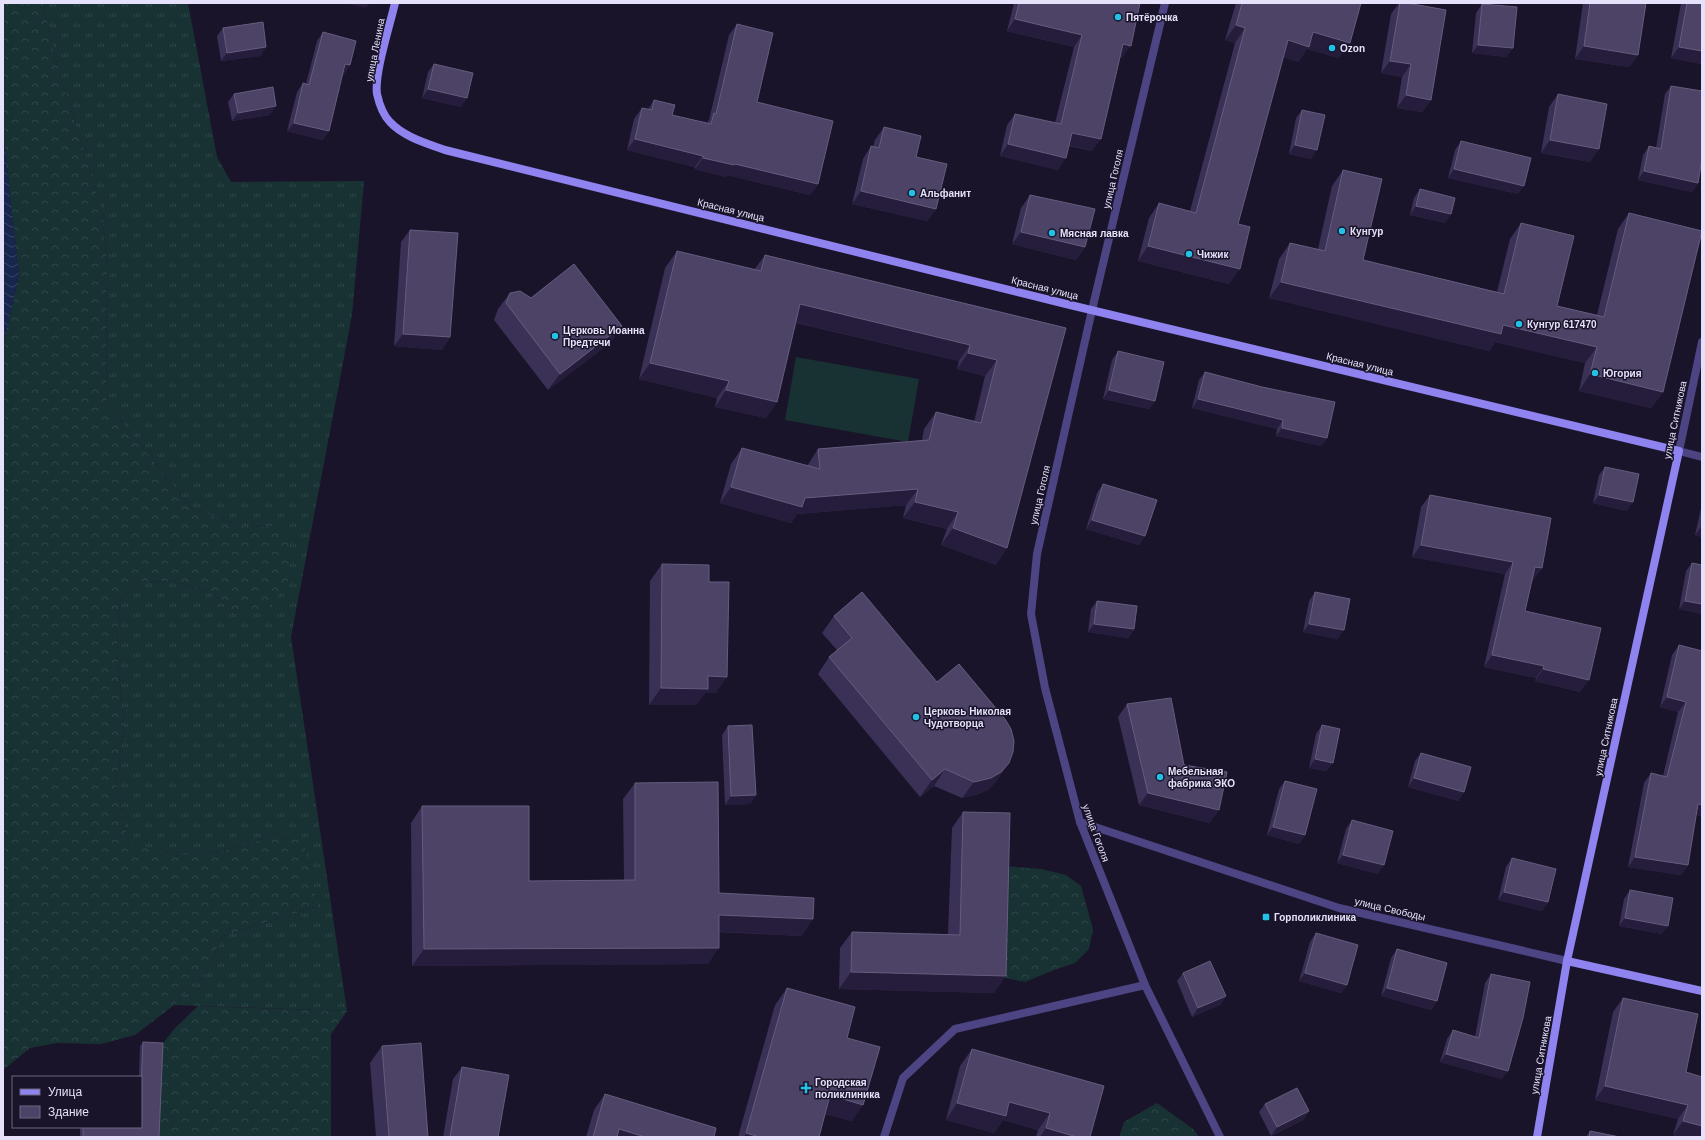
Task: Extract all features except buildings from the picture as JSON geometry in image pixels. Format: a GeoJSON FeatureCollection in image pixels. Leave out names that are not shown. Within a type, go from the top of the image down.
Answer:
{"type":"FeatureCollection","features":[{"type":"Feature","properties":{"kind":"main road","name":"улица Ленина"},"geometry":{"type":"LineString","coordinates":[[390,122],[382,110],[377,93],[377,78],[395,3]]}},
{"type":"Feature","properties":{"kind":"main road","name":"Красная улица"},"geometry":{"type":"LineString","coordinates":[[390,122],[406,134],[445,150],[1092,310],[1679,452]]}},
{"type":"Feature","properties":{"kind":"main road","name":"улица Ситникова"},"geometry":{"type":"LineString","coordinates":[[1537,1137],[1567,961],[1679,452]]}},
{"type":"Feature","properties":{"kind":"main road","name":"улица Свободы"},"geometry":{"type":"LineString","coordinates":[[1567,961],[1702,992]]}},
{"type":"Feature","properties":{"kind":"street","name":"улица Гоголя"},"geometry":{"type":"LineString","coordinates":[[1165,3],[1092,310],[1037,554],[1031,614],[1045,688],[1080,822],[1145,985],[1220,1137]]}},
{"type":"Feature","properties":{"kind":"street","name":"улица Ситникова"},"geometry":{"type":"LineString","coordinates":[[1679,452],[1702,342]]}},
{"type":"Feature","properties":{"kind":"street","name":"Красная улица"},"geometry":{"type":"LineString","coordinates":[[1679,452],[1702,456]]}},
{"type":"Feature","properties":{"kind":"street","name":"улица Свободы"},"geometry":{"type":"LineString","coordinates":[[1080,822],[1339,908],[1567,961]]}},
{"type":"Feature","properties":{"kind":"street"},"geometry":{"type":"LineString","coordinates":[[884,1137],[903,1078],[955,1029],[1145,985]]}},
{"type":"Feature","properties":{"kind":"green space"},"geometry":{"type":"Polygon","coordinates":[[[3,3],[43,3],[56,60],[102,211],[107,265],[106,402],[191,508],[244,527],[279,526],[290,538],[289,579],[268,608],[237,613],[211,593],[173,581],[137,582],[119,601],[117,654],[124,725],[116,784],[128,841],[179,856],[222,851],[256,841],[279,832],[303,840],[318,906],[223,936],[205,974],[174,1005],[135,1035],[101,1044],[57,1043],[30,1048],[3,1070],[3,346],[19,275],[3,131],[3,3]]]}},
{"type":"Feature","properties":{"kind":"green space"},"geometry":{"type":"Polygon","coordinates":[[[43,3],[188,3],[217,157],[231,182],[364,181],[352,315],[291,637],[347,1011],[174,1005],[205,974],[223,936],[318,906],[279,832],[256,841],[222,851],[179,856],[128,842],[116,784],[124,725],[117,654],[119,601],[137,582],[173,581],[211,593],[237,613],[279,526],[244,527],[191,508],[106,402],[107,265],[102,211],[56,60],[43,3]]]}},
{"type":"Feature","properties":{"kind":"green space"},"geometry":{"type":"Polygon","coordinates":[[[796,357],[919,379],[908,442],[785,420],[796,357]]]}},
{"type":"Feature","properties":{"kind":"green space"},"geometry":{"type":"Polygon","coordinates":[[[1004,866],[1041,869],[1066,875],[1081,886],[1093,929],[1089,949],[1075,963],[1025,982],[1001,977],[1004,866]]]}},
{"type":"Feature","properties":{"kind":"green space"},"geometry":{"type":"Polygon","coordinates":[[[198,1006],[347,1011],[331,1034],[331,1137],[156,1137],[160,1047],[175,1028],[198,1006]]]}},
{"type":"Feature","properties":{"kind":"green space"},"geometry":{"type":"Polygon","coordinates":[[[1157,1103],[1193,1129],[1199,1137],[1119,1137],[1124,1122],[1157,1103]]]}},
{"type":"Feature","properties":{"kind":"water"},"geometry":{"type":"Polygon","coordinates":[[[3,131],[19,275],[3,346],[3,131]]]}},
{"type":"Feature","properties":{"kind":"place","name":"Пятёрочка"},"geometry":{"type":"Point","coordinates":[1118,17]}},
{"type":"Feature","properties":{"kind":"place","name":"Ozon"},"geometry":{"type":"Point","coordinates":[1332,48]}},
{"type":"Feature","properties":{"kind":"place","name":"Альфанит"},"geometry":{"type":"Point","coordinates":[912,193]}},
{"type":"Feature","properties":{"kind":"place","name":"Кунгур"},"geometry":{"type":"Point","coordinates":[1342,231]}},
{"type":"Feature","properties":{"kind":"place","name":"Мясная лавка"},"geometry":{"type":"Point","coordinates":[1052,233]}},
{"type":"Feature","properties":{"kind":"place","name":"Чижик"},"geometry":{"type":"Point","coordinates":[1189,254]}},
{"type":"Feature","properties":{"kind":"place","name":"Кунгур 617470"},"geometry":{"type":"Point","coordinates":[1519,324]}},
{"type":"Feature","properties":{"kind":"place","name":"Церковь Иоанна Предтечи"},"geometry":{"type":"Point","coordinates":[555,336]}},
{"type":"Feature","properties":{"kind":"place","name":"Югория"},"geometry":{"type":"Point","coordinates":[1595,373]}},
{"type":"Feature","properties":{"kind":"place","name":"Церковь Николая Чудотворца"},"geometry":{"type":"Point","coordinates":[916,717]}},
{"type":"Feature","properties":{"kind":"place","name":"Мебельная фабрика ЭКО"},"geometry":{"type":"Point","coordinates":[1160,777]}},
{"type":"Feature","properties":{"kind":"place","name":"Горполиклиника"},"geometry":{"type":"Point","coordinates":[1266,917]}},
{"type":"Feature","properties":{"kind":"place","name":"Городская поликлиника"},"geometry":{"type":"Point","coordinates":[806,1088]}}]}
